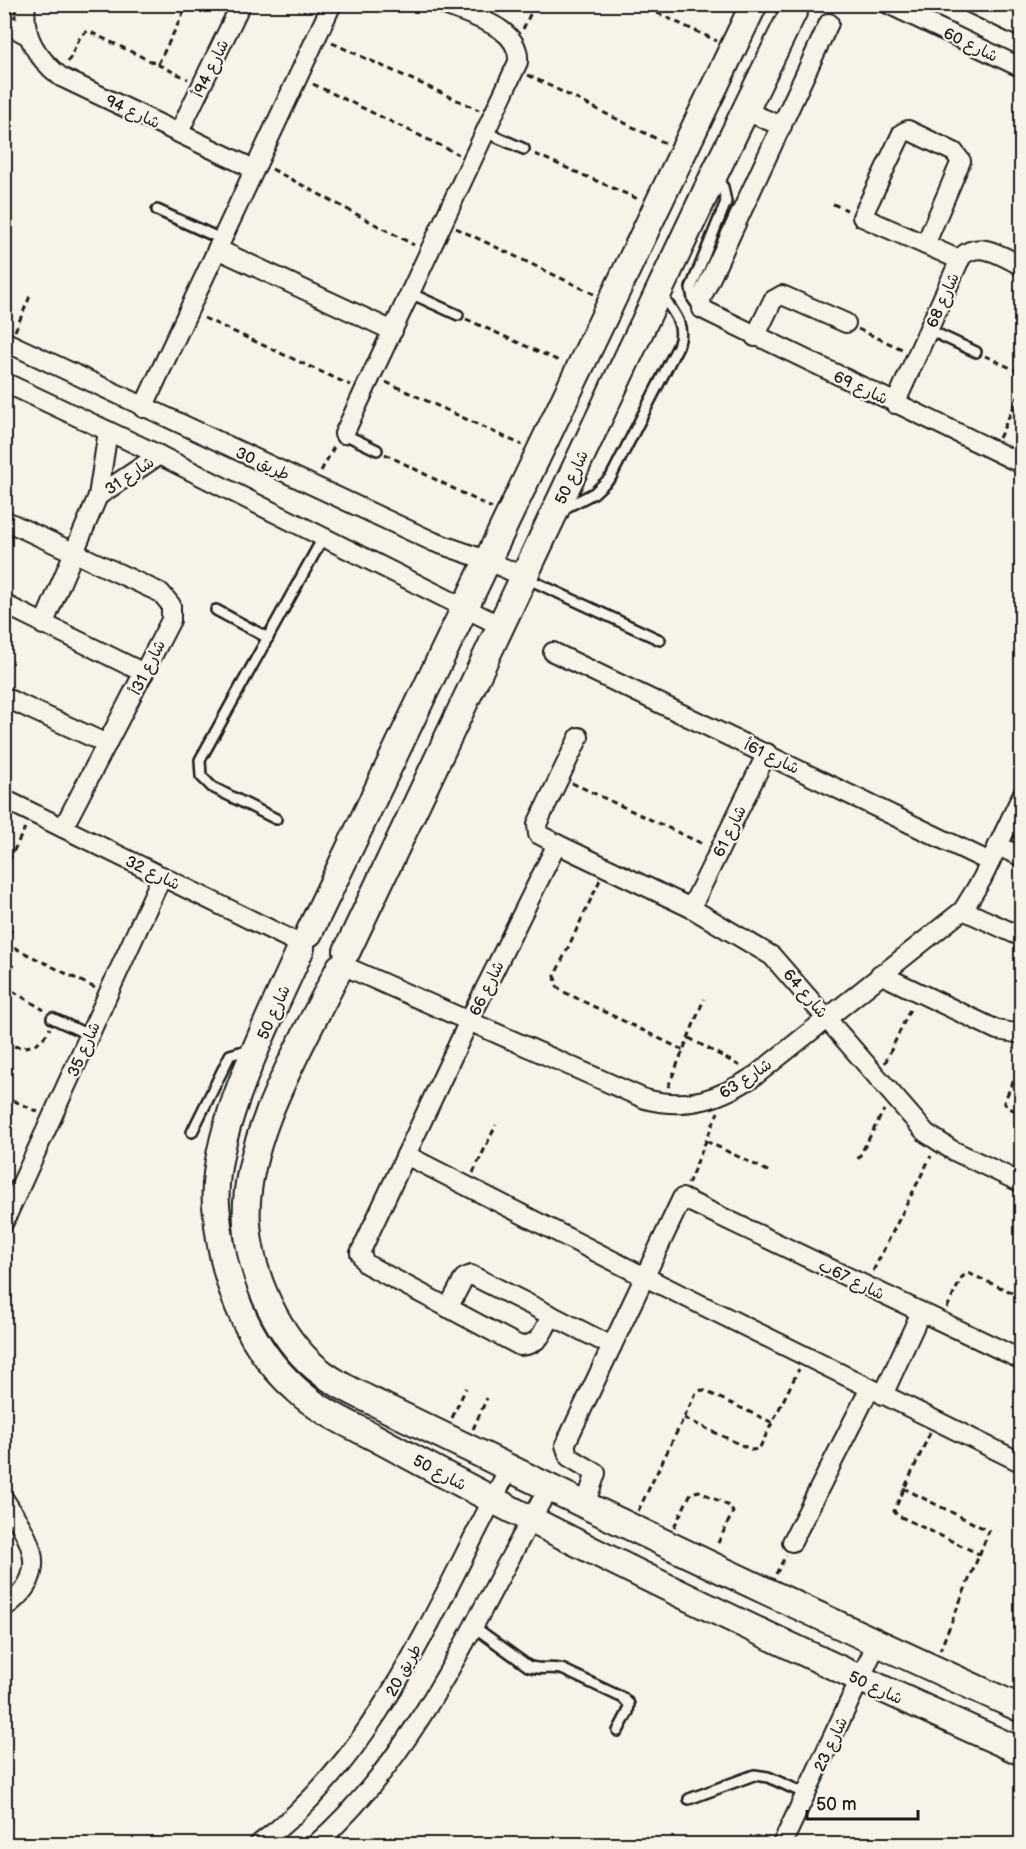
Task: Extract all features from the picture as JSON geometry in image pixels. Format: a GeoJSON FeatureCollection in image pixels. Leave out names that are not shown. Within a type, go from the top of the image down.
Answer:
{"type":"FeatureCollection","features":[{"type":"Feature","properties":{"kind":"street"},"geometry":{"type":"LineString","coordinates":[[4,23],[27,35],[26,4]]}},
{"type":"Feature","properties":{"kind":"street","name":"شارع 94أ"},"geometry":{"type":"LineString","coordinates":[[179,132],[241,4]]}},
{"type":"Feature","properties":{"kind":"street"},"geometry":{"type":"LineString","coordinates":[[143,408],[332,4]]}},
{"type":"Feature","properties":{"kind":"street"},"geometry":{"type":"LineString","coordinates":[[344,434],[515,69],[519,53],[516,44],[504,31],[443,4]]}},
{"type":"Feature","properties":{"kind":"street","name":"شارع 50"},"geometry":{"type":"LineString","coordinates":[[754,4],[466,609],[304,942],[253,1057],[220,1155],[215,1201],[227,1269],[237,1304],[252,1336],[273,1365],[297,1390],[325,1412],[492,1500],[860,1680],[1022,1752]]}},
{"type":"Feature","properties":{"kind":"street","name":"شارع 50"},"geometry":{"type":"LineString","coordinates":[[797,4],[271,1108],[258,1143],[248,1193],[247,1224],[253,1264],[269,1303],[286,1334],[308,1361],[336,1383],[549,1488],[1022,1709]]}},
{"type":"Feature","properties":{"kind":"street","name":"شارع 60"},"geometry":{"type":"LineString","coordinates":[[888,4],[1022,68]]}},
{"type":"Feature","properties":{"kind":"street"},"geometry":{"type":"LineString","coordinates":[[972,4],[1022,28]]}},
{"type":"Feature","properties":{"kind":"street"},"geometry":{"type":"LineString","coordinates":[[702,309],[701,299],[829,23]]}},
{"type":"Feature","properties":{"kind":"street","name":"شارع 94"},"geometry":{"type":"LineString","coordinates":[[27,35],[46,66],[61,77],[256,165]]}},
{"type":"Feature","properties":{"kind":"street"},"geometry":{"type":"LineString","coordinates":[[745,111],[782,126]]}},
{"type":"Feature","properties":{"kind":"street"},"geometry":{"type":"LineString","coordinates":[[925,245],[961,161],[954,152],[908,130],[902,133],[862,217],[925,245],[960,260]]}},
{"type":"Feature","properties":{"kind":"street"},"geometry":{"type":"LineString","coordinates":[[219,244],[393,331]]}},
{"type":"Feature","properties":{"kind":"street","name":"شارع 68"},"geometry":{"type":"LineString","coordinates":[[895,404],[960,260],[966,252],[979,248],[1022,266]]}},
{"type":"Feature","properties":{"kind":"street"},"geometry":{"type":"LineString","coordinates":[[755,337],[773,300],[782,295],[846,323]]}},
{"type":"Feature","properties":{"kind":"street","name":"شارع 69"},"geometry":{"type":"LineString","coordinates":[[702,309],[755,337],[1022,464]]}},
{"type":"Feature","properties":{"kind":"street","name":"طريق 30"},"geometry":{"type":"LineString","coordinates":[[7,342],[143,408],[434,542],[489,561],[524,577]]}},
{"type":"Feature","properties":{"kind":"street"},"geometry":{"type":"LineString","coordinates":[[4,382],[324,536],[501,626]]}},
{"type":"Feature","properties":{"kind":"street","name":"شارع 31"},"geometry":{"type":"LineString","coordinates":[[43,625],[98,496],[108,431]]}},
{"type":"Feature","properties":{"kind":"street","name":"شارع 31"},"geometry":{"type":"LineString","coordinates":[[98,496],[159,455]]}},
{"type":"Feature","properties":{"kind":"street"},"geometry":{"type":"LineString","coordinates":[[4,520],[73,553]]}},
{"type":"Feature","properties":{"kind":"street","name":"شارع 31أ"},"geometry":{"type":"LineString","coordinates":[[63,828],[171,620],[171,605],[161,593],[73,553]]}},
{"type":"Feature","properties":{"kind":"street"},"geometry":{"type":"LineString","coordinates":[[4,604],[144,673]]}},
{"type":"Feature","properties":{"kind":"street","name":"شارع 61أ"},"geometry":{"type":"LineString","coordinates":[[553,652],[990,862]]}},
{"type":"Feature","properties":{"kind":"street"},"geometry":{"type":"LineString","coordinates":[[4,697],[107,744]]}},
{"type":"Feature","properties":{"kind":"street"},"geometry":{"type":"LineString","coordinates":[[557,844],[541,836],[536,827],[579,737]]}},
{"type":"Feature","properties":{"kind":"street","name":"شارع 61"},"geometry":{"type":"LineString","coordinates":[[691,908],[767,753]]}},
{"type":"Feature","properties":{"kind":"street"},"geometry":{"type":"LineString","coordinates":[[990,862],[1022,795]]}},
{"type":"Feature","properties":{"kind":"street","name":"شارع 32"},"geometry":{"type":"LineString","coordinates":[[4,799],[304,942]]}},
{"type":"Feature","properties":{"kind":"street","name":"شارع 64"},"geometry":{"type":"LineString","coordinates":[[557,844],[691,908],[772,956],[892,1095],[938,1142],[1022,1183]]}},
{"type":"Feature","properties":{"kind":"street","name":"شارع 66"},"geometry":{"type":"LineString","coordinates":[[448,1308],[366,1264],[361,1258],[360,1250],[557,844]]}},
{"type":"Feature","properties":{"kind":"street"},"geometry":{"type":"LineString","coordinates":[[998,846],[1022,857]]}},
{"type":"Feature","properties":{"kind":"street","name":"شارع 63"},"geometry":{"type":"LineString","coordinates":[[343,961],[470,1022],[645,1099],[662,1103],[705,1101],[725,1094],[756,1075],[963,910],[990,862]]}},
{"type":"Feature","properties":{"kind":"street","name":"شارع 35"},"geometry":{"type":"LineString","coordinates":[[4,1222],[162,876]]}},
{"type":"Feature","properties":{"kind":"street"},"geometry":{"type":"LineString","coordinates":[[963,910],[1022,937]]}},
{"type":"Feature","properties":{"kind":"street"},"geometry":{"type":"LineString","coordinates":[[321,927],[334,929],[344,938],[343,961],[328,973],[315,970],[305,962],[304,942],[321,927]]}},
{"type":"Feature","properties":{"kind":"street"},"geometry":{"type":"LineString","coordinates":[[880,974],[997,1030],[1022,1034]]}},
{"type":"Feature","properties":{"kind":"street"},"geometry":{"type":"LineString","coordinates":[[406,1155],[645,1277],[1022,1463]]}},
{"type":"Feature","properties":{"kind":"street"},"geometry":{"type":"LineString","coordinates":[[585,1505],[596,1473],[569,1457],[565,1445],[682,1198]]}},
{"type":"Feature","properties":{"kind":"street","name":"شارع 67ب"},"geometry":{"type":"LineString","coordinates":[[682,1198],[1022,1360]]}},
{"type":"Feature","properties":{"kind":"street"},"geometry":{"type":"LineString","coordinates":[[551,1315],[541,1338],[535,1343],[520,1346],[448,1308],[464,1278],[471,1275],[551,1315],[612,1346]]}},
{"type":"Feature","properties":{"kind":"street"},"geometry":{"type":"LineString","coordinates":[[792,1542],[921,1312]]}},
{"type":"Feature","properties":{"kind":"street","name":"طريق 20"},"geometry":{"type":"LineString","coordinates":[[260,1845],[306,1803],[340,1766],[370,1726],[397,1683],[509,1468]]}},
{"type":"Feature","properties":{"kind":"street"},"geometry":{"type":"LineString","coordinates":[[316,1845],[371,1790],[402,1749],[549,1488]]}},
{"type":"Feature","properties":{"kind":"street"},"geometry":{"type":"LineString","coordinates":[[4,1499],[30,1539],[34,1557],[32,1575],[24,1591],[4,1608]]}},
{"type":"Feature","properties":{"kind":"street","name":"شارع 23"},"geometry":{"type":"LineString","coordinates":[[782,1845],[878,1643]]}},
{"type":"Feature","properties":{"kind":"lane"},"geometry":{"type":"LineString","coordinates":[[489,124],[524,149]]}},
{"type":"Feature","properties":{"kind":"lane"},"geometry":{"type":"LineString","coordinates":[[702,309],[693,299],[691,288],[726,202],[723,187],[713,177]]}},
{"type":"Feature","properties":{"kind":"lane"},"geometry":{"type":"LineString","coordinates":[[157,210],[219,244]]}},
{"type":"Feature","properties":{"kind":"lane"},"geometry":{"type":"LineString","coordinates":[[553,515],[594,493],[611,477],[678,346],[682,330],[680,322],[659,291]]}},
{"type":"Feature","properties":{"kind":"lane"},"geometry":{"type":"LineString","coordinates":[[410,293],[458,315]]}},
{"type":"Feature","properties":{"kind":"lane"},"geometry":{"type":"LineString","coordinates":[[929,330],[976,352]]}},
{"type":"Feature","properties":{"kind":"lane"},"geometry":{"type":"LineString","coordinates":[[344,434],[377,450]]}},
{"type":"Feature","properties":{"kind":"lane"},"geometry":{"type":"LineString","coordinates":[[276,819],[212,787],[201,776],[200,760],[324,536]]}},
{"type":"Feature","properties":{"kind":"lane"},"geometry":{"type":"LineString","coordinates":[[524,577],[660,640]]}},
{"type":"Feature","properties":{"kind":"lane"},"geometry":{"type":"LineString","coordinates":[[216,610],[268,638]]}},
{"type":"Feature","properties":{"kind":"lane"},"geometry":{"type":"LineString","coordinates":[[52,1018],[89,1035]]}},
{"type":"Feature","properties":{"kind":"lane"},"geometry":{"type":"LineString","coordinates":[[192,1132],[230,1055],[240,1052],[253,1057]]}},
{"type":"Feature","properties":{"kind":"lane"},"geometry":{"type":"LineString","coordinates":[[472,1626],[536,1670],[555,1667],[623,1698],[629,1704],[628,1712],[618,1731]]}},
{"type":"Feature","properties":{"kind":"lane"},"geometry":{"type":"LineString","coordinates":[[689,1799],[754,1775],[768,1777],[806,1794]]}},
{"type":"Feature","properties":{"kind":"path"},"geometry":{"type":"LineString","coordinates":[[158,64],[188,4]]}},
{"type":"Feature","properties":{"kind":"path"},"geometry":{"type":"LineString","coordinates":[[516,44],[535,4]]}},
{"type":"Feature","properties":{"kind":"path"},"geometry":{"type":"LineString","coordinates":[[638,4],[732,48]]}},
{"type":"Feature","properties":{"kind":"path"},"geometry":{"type":"LineString","coordinates":[[61,77],[84,31],[202,85]]}},
{"type":"Feature","properties":{"kind":"path"},"geometry":{"type":"LineString","coordinates":[[317,36],[489,124]]}},
{"type":"Feature","properties":{"kind":"path"},"geometry":{"type":"LineString","coordinates":[[515,69],[683,152]]}},
{"type":"Feature","properties":{"kind":"path"},"geometry":{"type":"LineString","coordinates":[[297,76],[472,161]]}},
{"type":"Feature","properties":{"kind":"path"},"geometry":{"type":"LineString","coordinates":[[524,149],[657,207]]}},
{"type":"Feature","properties":{"kind":"path"},"geometry":{"type":"LineString","coordinates":[[256,165],[429,253]]}},
{"type":"Feature","properties":{"kind":"path"},"geometry":{"type":"LineString","coordinates":[[444,222],[612,302]]}},
{"type":"Feature","properties":{"kind":"path"},"geometry":{"type":"LineString","coordinates":[[7,342],[31,294]]}},
{"type":"Feature","properties":{"kind":"path"},"geometry":{"type":"LineString","coordinates":[[188,310],[540,453]]}},
{"type":"Feature","properties":{"kind":"path"},"geometry":{"type":"LineString","coordinates":[[458,315],[579,371]]}},
{"type":"Feature","properties":{"kind":"path"},"geometry":{"type":"LineString","coordinates":[[846,323],[917,356]]}},
{"type":"Feature","properties":{"kind":"path"},"geometry":{"type":"LineString","coordinates":[[976,352],[1022,373]]}},
{"type":"Feature","properties":{"kind":"path"},"geometry":{"type":"LineString","coordinates":[[993,450],[1022,389]]}},
{"type":"Feature","properties":{"kind":"path"},"geometry":{"type":"LineString","coordinates":[[314,486],[330,451],[344,434]]}},
{"type":"Feature","properties":{"kind":"path"},"geometry":{"type":"LineString","coordinates":[[377,450],[510,517]]}},
{"type":"Feature","properties":{"kind":"path"},"geometry":{"type":"LineString","coordinates":[[560,777],[719,851]]}},
{"type":"Feature","properties":{"kind":"path"},"geometry":{"type":"LineString","coordinates":[[4,870],[32,812]]}},
{"type":"Feature","properties":{"kind":"path"},"geometry":{"type":"LineString","coordinates":[[606,868],[555,975],[556,985],[562,991],[683,1050]]}},
{"type":"Feature","properties":{"kind":"path"},"geometry":{"type":"LineString","coordinates":[[4,922],[11,931],[5,943],[108,994]]}},
{"type":"Feature","properties":{"kind":"path"},"geometry":{"type":"LineString","coordinates":[[4,960],[13,964],[6,987],[30,1000],[52,1018],[46,1035],[33,1046],[15,1047],[4,1043]]}},
{"type":"Feature","properties":{"kind":"path"},"geometry":{"type":"LineString","coordinates":[[878,1078],[918,992]]}},
{"type":"Feature","properties":{"kind":"path"},"geometry":{"type":"LineString","coordinates":[[662,1103],[704,999]]}},
{"type":"Feature","properties":{"kind":"path"},"geometry":{"type":"LineString","coordinates":[[689,1038],[756,1075]]}},
{"type":"Feature","properties":{"kind":"path"},"geometry":{"type":"LineString","coordinates":[[1022,1062],[1004,1102],[1007,1107],[1022,1114]]}},
{"type":"Feature","properties":{"kind":"path"},"geometry":{"type":"LineString","coordinates":[[682,1198],[725,1094]]}},
{"type":"Feature","properties":{"kind":"path"},"geometry":{"type":"LineString","coordinates":[[858,1159],[892,1095]]}},
{"type":"Feature","properties":{"kind":"path"},"geometry":{"type":"LineString","coordinates":[[4,1096],[51,1119]]}},
{"type":"Feature","properties":{"kind":"path"},"geometry":{"type":"LineString","coordinates":[[466,1186],[496,1125]]}},
{"type":"Feature","properties":{"kind":"path"},"geometry":{"type":"LineString","coordinates":[[706,1141],[772,1173]]}},
{"type":"Feature","properties":{"kind":"path"},"geometry":{"type":"LineString","coordinates":[[865,1286],[938,1142]]}},
{"type":"Feature","properties":{"kind":"path"},"geometry":{"type":"LineString","coordinates":[[941,1322],[962,1277],[966,1274],[971,1274],[1022,1297]]}},
{"type":"Feature","properties":{"kind":"path"},"geometry":{"type":"LineString","coordinates":[[684,1418],[754,1450],[761,1448],[805,1356]]}},
{"type":"Feature","properties":{"kind":"path"},"geometry":{"type":"LineString","coordinates":[[454,1441],[466,1388]]}},
{"type":"Feature","properties":{"kind":"path"},"geometry":{"type":"LineString","coordinates":[[630,1526],[696,1393],[701,1390],[773,1423]]}},
{"type":"Feature","properties":{"kind":"path"},"geometry":{"type":"LineString","coordinates":[[454,1441],[487,1398]]}},
{"type":"Feature","properties":{"kind":"path"},"geometry":{"type":"LineString","coordinates":[[936,1421],[894,1508],[897,1515],[981,1554]]}},
{"type":"Feature","properties":{"kind":"path"},"geometry":{"type":"LineString","coordinates":[[903,1488],[988,1529],[989,1536],[932,1668]]}},
{"type":"Feature","properties":{"kind":"path"},"geometry":{"type":"LineString","coordinates":[[666,1543],[691,1493],[699,1491],[729,1506],[733,1512],[708,1563]]}},
{"type":"Feature","properties":{"kind":"path"},"geometry":{"type":"LineString","coordinates":[[767,1591],[792,1542]]}}]}
